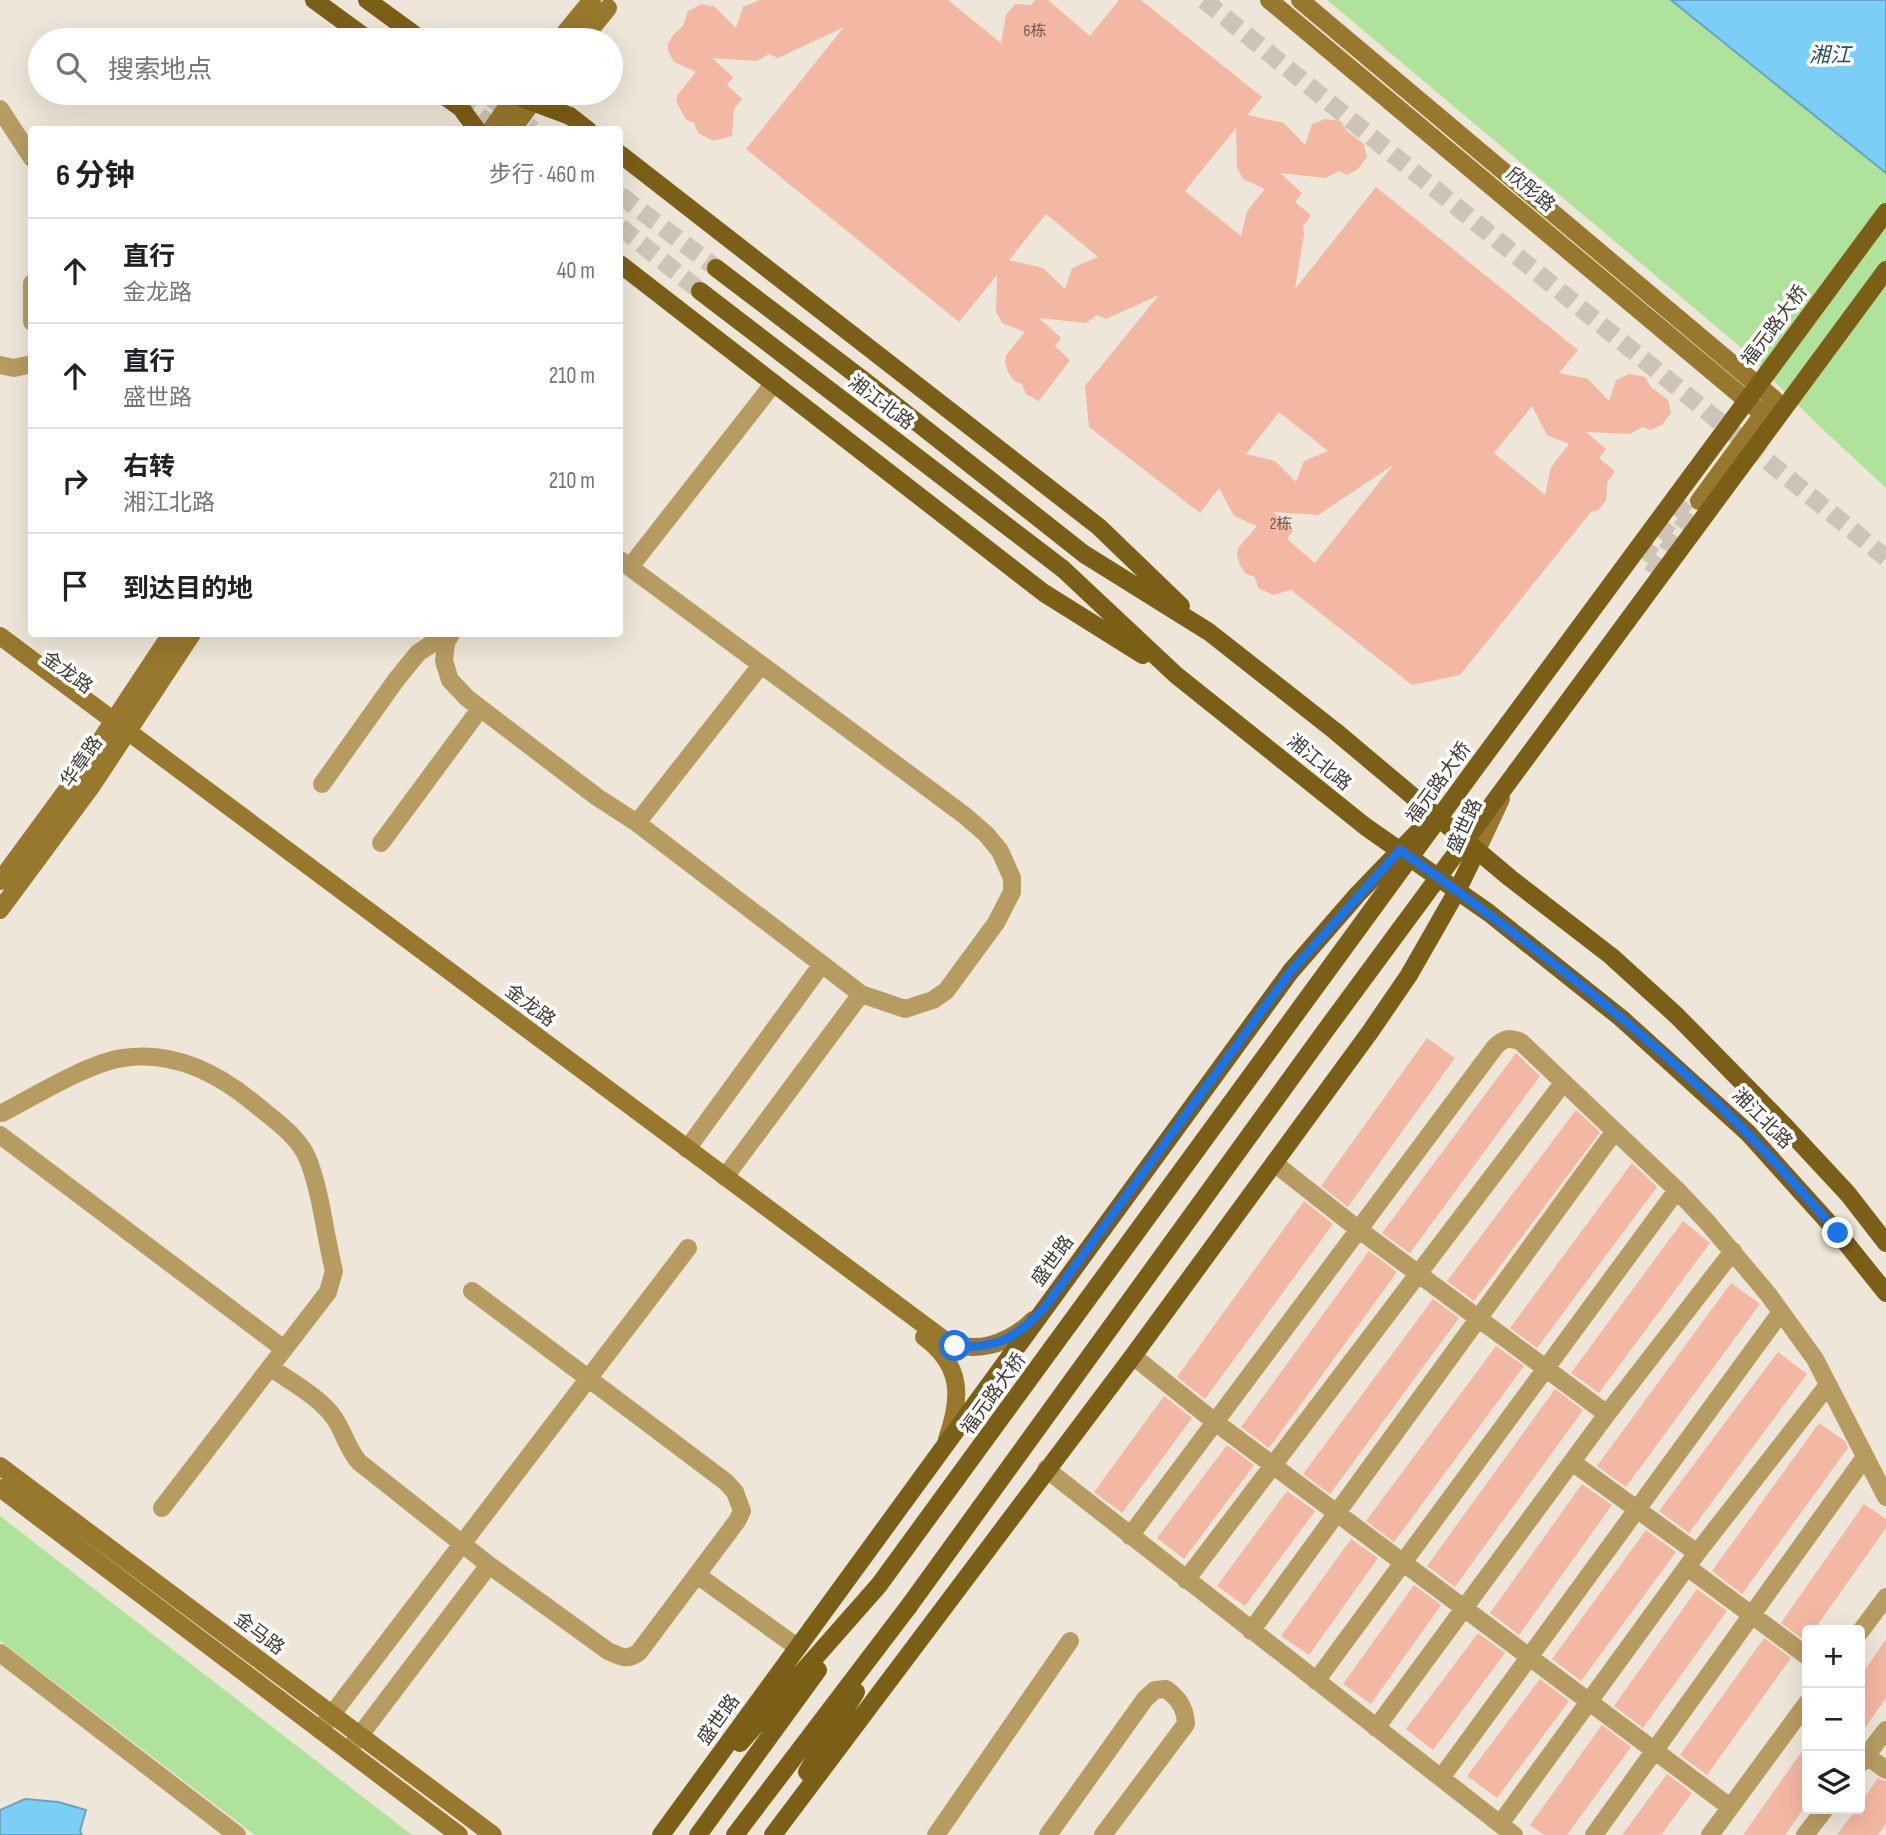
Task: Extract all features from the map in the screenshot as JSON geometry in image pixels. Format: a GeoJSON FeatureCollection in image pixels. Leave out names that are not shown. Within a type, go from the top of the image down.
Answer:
{"type":"FeatureCollection","features":[{"type":"Feature","properties":{"kind":"main road"},"geometry":{"type":"LineString","coordinates":[[314,0],[352,28]]}},
{"type":"Feature","properties":{"kind":"main road"},"geometry":{"type":"LineString","coordinates":[[367,0],[406,28]]}},
{"type":"Feature","properties":{"kind":"main road","name":"欣彤路"},"geometry":{"type":"LineString","coordinates":[[1269,0],[1759,412],[1771,396],[1300,0]]}},
{"type":"Feature","properties":{"kind":"main road"},"geometry":{"type":"LineString","coordinates":[[573,28],[600,4]]}},
{"type":"Feature","properties":{"kind":"main road"},"geometry":{"type":"LineString","coordinates":[[588,28],[600,4]]}},
{"type":"Feature","properties":{"kind":"main road"},"geometry":{"type":"LineString","coordinates":[[457,105],[474,126]]}},
{"type":"Feature","properties":{"kind":"main road"},"geometry":{"type":"LineString","coordinates":[[495,126],[513,105]]}},
{"type":"Feature","properties":{"kind":"main road"},"geometry":{"type":"LineString","coordinates":[[513,126],[519,105]]}},
{"type":"Feature","properties":{"kind":"main road"},"geometry":{"type":"LineString","coordinates":[[545,105],[570,116],[583,126]]}},
{"type":"Feature","properties":{"kind":"main road"},"geometry":{"type":"LineString","coordinates":[[623,156],[1099,527],[1209,632]]}},
{"type":"Feature","properties":{"kind":"main road","name":"福元路大桥"},"geometry":{"type":"LineString","coordinates":[[879,1585],[1465,782],[1886,212]]}},
{"type":"Feature","properties":{"kind":"main road"},"geometry":{"type":"LineString","coordinates":[[623,266],[1044,593],[1176,675]]}},
{"type":"Feature","properties":{"kind":"main road","name":"湘江北路"},"geometry":{"type":"LineString","coordinates":[[716,268],[1084,554],[1209,632],[1611,956],[1653,993],[1782,1123],[1847,1194],[1886,1243]]}},
{"type":"Feature","properties":{"kind":"main road"},"geometry":{"type":"LineString","coordinates":[[735,1835],[909,1606],[1328,1027],[1886,270]]}},
{"type":"Feature","properties":{"kind":"main road","name":"湘江北路"},"geometry":{"type":"LineString","coordinates":[[700,291],[1063,569],[1176,675],[1366,827],[1489,913],[1621,1018],[1748,1133],[1786,1173],[1886,1293]]}},
{"type":"Feature","properties":{"kind":"main road"},"geometry":{"type":"LineString","coordinates":[[1695,498],[1759,412]]}},
{"type":"Feature","properties":{"kind":"main road","name":"金龙路"},"geometry":{"type":"LineString","coordinates":[[0,636],[118,731],[692,1167],[936,1346],[953,1369],[956,1383],[956,1413],[947,1441]]}},
{"type":"Feature","properties":{"kind":"main road","name":"华章路"},"geometry":{"type":"LineString","coordinates":[[0,910],[90,787],[169,637]]}},
{"type":"Feature","properties":{"kind":"main road","name":"华章路"},"geometry":{"type":"LineString","coordinates":[[0,881],[190,637]]}},
{"type":"Feature","properties":{"kind":"main road","name":"金龙路"},"geometry":{"type":"LineString","coordinates":[[0,650],[118,731],[955,1346],[974,1348],[1004,1341],[1019,1333],[1045,1307]]}},
{"type":"Feature","properties":{"kind":"main road","name":"盛世路"},"geometry":{"type":"LineString","coordinates":[[666,1828],[1291,971],[1508,736]]}},
{"type":"Feature","properties":{"kind":"main road","name":"盛世路"},"geometry":{"type":"LineString","coordinates":[[771,1835],[1133,1356],[1409,975],[1457,891],[1524,749]]}},
{"type":"Feature","properties":{"kind":"main road","name":"金马路"},"geometry":{"type":"LineString","coordinates":[[0,1466],[494,1835]]}},
{"type":"Feature","properties":{"kind":"main road","name":"金马路"},"geometry":{"type":"LineString","coordinates":[[0,1489],[459,1835]]}},
{"type":"Feature","properties":{"kind":"main road"},"geometry":{"type":"LineString","coordinates":[[666,1828],[879,1585]]}},
{"type":"Feature","properties":{"kind":"main road"},"geometry":{"type":"LineString","coordinates":[[698,1835],[879,1585]]}},
{"type":"Feature","properties":{"kind":"main road"},"geometry":{"type":"LineString","coordinates":[[771,1835],[909,1606]]}},
{"type":"Feature","properties":{"kind":"street"},"geometry":{"type":"LineString","coordinates":[[0,109],[28,152]]}},
{"type":"Feature","properties":{"kind":"street"},"geometry":{"type":"LineString","coordinates":[[0,365],[14,368],[28,365]]}},
{"type":"Feature","properties":{"kind":"street"},"geometry":{"type":"LineString","coordinates":[[322,784],[418,653],[433,643],[449,638],[444,661],[450,680],[480,709],[597,797],[637,823],[862,994],[905,1009],[921,1006],[946,991],[996,923],[1012,892],[1012,878],[1000,851],[986,834],[625,564],[774,383]]}},
{"type":"Feature","properties":{"kind":"street"},"geometry":{"type":"LineString","coordinates":[[637,823],[761,665]]}},
{"type":"Feature","properties":{"kind":"street"},"geometry":{"type":"LineString","coordinates":[[381,843],[480,709]]}},
{"type":"Feature","properties":{"kind":"street"},"geometry":{"type":"LineString","coordinates":[[687,1149],[822,964]]}},
{"type":"Feature","properties":{"kind":"street"},"geometry":{"type":"LineString","coordinates":[[725,1177],[862,994]]}},
{"type":"Feature","properties":{"kind":"street"},"geometry":{"type":"LineString","coordinates":[[1130,1536],[1502,1040],[1511,1038],[1521,1042],[1677,1190],[1733,1251],[1815,1359],[1886,1497]]}},
{"type":"Feature","properties":{"kind":"street"},"geometry":{"type":"LineString","coordinates":[[162,1508],[328,1292],[334,1271],[306,1155],[289,1133],[225,1080],[203,1068],[159,1058],[123,1058],[83,1072],[1,1111],[3,1125],[0,1135],[284,1349]]}},
{"type":"Feature","properties":{"kind":"street"},"geometry":{"type":"LineString","coordinates":[[1186,1580],[1563,1083]]}},
{"type":"Feature","properties":{"kind":"street"},"geometry":{"type":"LineString","coordinates":[[1251,1631],[1614,1132]]}},
{"type":"Feature","properties":{"kind":"street"},"geometry":{"type":"LineString","coordinates":[[1274,1163],[1358,1229],[1607,1414]]}},
{"type":"Feature","properties":{"kind":"street"},"geometry":{"type":"LineString","coordinates":[[1316,1681],[1677,1190]]}},
{"type":"Feature","properties":{"kind":"street"},"geometry":{"type":"LineString","coordinates":[[320,1730],[688,1248]]}},
{"type":"Feature","properties":{"kind":"street"},"geometry":{"type":"LineString","coordinates":[[1376,1728],[1607,1414],[1733,1251]]}},
{"type":"Feature","properties":{"kind":"street"},"geometry":{"type":"LineString","coordinates":[[270,1367],[326,1407],[359,1462],[489,1565],[608,1651],[621,1658],[632,1657],[639,1652],[742,1511],[735,1492],[726,1482],[472,1291]]}},
{"type":"Feature","properties":{"kind":"street"},"geometry":{"type":"LineString","coordinates":[[1441,1778],[1781,1312]]}},
{"type":"Feature","properties":{"kind":"street"},"geometry":{"type":"LineString","coordinates":[[1133,1356],[1215,1422],[1730,1807]]}},
{"type":"Feature","properties":{"kind":"street"},"geometry":{"type":"LineString","coordinates":[[1046,1469],[1507,1830],[1589,1702],[1692,1560],[1828,1385]]}},
{"type":"Feature","properties":{"kind":"street"},"geometry":{"type":"LineString","coordinates":[[1594,1835],[1865,1457]]}},
{"type":"Feature","properties":{"kind":"street"},"geometry":{"type":"LineString","coordinates":[[1572,1462],[1637,1509],[1752,1615],[1802,1652]]}},
{"type":"Feature","properties":{"kind":"street"},"geometry":{"type":"LineString","coordinates":[[348,1751],[489,1565]]}},
{"type":"Feature","properties":{"kind":"street"},"geometry":{"type":"LineString","coordinates":[[696,1575],[797,1647]]}},
{"type":"Feature","properties":{"kind":"street"},"geometry":{"type":"LineString","coordinates":[[1865,1625],[1886,1597]]}},
{"type":"Feature","properties":{"kind":"street"},"geometry":{"type":"LineString","coordinates":[[936,1835],[1070,1641]]}},
{"type":"Feature","properties":{"kind":"street"},"geometry":{"type":"LineString","coordinates":[[0,1653],[237,1835]]}},
{"type":"Feature","properties":{"kind":"street"},"geometry":{"type":"LineString","coordinates":[[1048,1835],[1145,1699],[1156,1690],[1166,1689],[1185,1709],[1186,1724],[1103,1835]]}},
{"type":"Feature","properties":{"kind":"street"},"geometry":{"type":"LineString","coordinates":[[1713,1834],[1730,1807],[1802,1713]]}},
{"type":"Feature","properties":{"kind":"street"},"geometry":{"type":"LineString","coordinates":[[1865,1754],[1886,1730]]}},
{"type":"Feature","properties":{"kind":"street"},"geometry":{"type":"LineString","coordinates":[[1865,1759],[1886,1770]]}},
{"type":"Feature","properties":{"kind":"street"},"geometry":{"type":"LineString","coordinates":[[1805,1835],[1821,1814]]}},
{"type":"Feature","properties":{"kind":"green space"},"geometry":{"type":"Polygon","coordinates":[[[1327,0],[1671,0],[1886,173],[1886,488],[1737,344],[1327,0]]]}},
{"type":"Feature","properties":{"kind":"green space"},"geometry":{"type":"Polygon","coordinates":[[[0,1516],[412,1835],[255,1835],[0,1641],[0,1516]]]}},
{"type":"Feature","properties":{"kind":"water","name":"湘江"},"geometry":{"type":"Polygon","coordinates":[[[1671,0],[1886,0],[1886,173],[1671,0]]]}},
{"type":"Feature","properties":{"kind":"water"},"geometry":{"type":"Polygon","coordinates":[[[25,1799],[58,1802],[86,1810],[80,1831],[82,1835],[0,1835],[0,1810],[25,1799]]]}},
{"type":"Feature","properties":{"kind":"building"},"geometry":{"type":"Polygon","coordinates":[[[760,0],[948,0],[1001,43],[1006,15],[1015,4],[1031,5],[1035,0],[1048,0],[1090,36],[1119,0],[1141,0],[1262,97],[1247,115],[1284,123],[1305,145],[1312,124],[1325,119],[1341,121],[1347,131],[1364,144],[1367,157],[1358,169],[1347,175],[1338,171],[1326,178],[1280,173],[1302,193],[1295,202],[1311,215],[1303,226],[1295,289],[1376,187],[1578,350],[1559,373],[1588,379],[1609,401],[1616,380],[1629,374],[1645,377],[1651,387],[1668,400],[1671,413],[1662,425],[1651,430],[1642,427],[1630,434],[1586,432],[1606,449],[1599,458],[1615,471],[1607,482],[1606,501],[1598,510],[1591,512],[1460,675],[1412,685],[1291,590],[1273,595],[1258,588],[1255,577],[1246,574],[1237,555],[1238,548],[1257,526],[1234,516],[1219,488],[1200,513],[1089,427],[1085,386],[1159,295],[1106,319],[1097,315],[1086,323],[1039,318],[1061,338],[1055,346],[1070,360],[1039,401],[1026,394],[1022,384],[1014,381],[1008,372],[1006,355],[1025,332],[1002,323],[996,312],[997,275],[959,322],[746,149],[844,27],[778,58],[769,54],[757,61],[712,58],[733,77],[727,85],[742,99],[734,109],[732,136],[713,141],[698,133],[694,123],[686,120],[676,101],[678,94],[696,72],[674,62],[668,51],[668,43],[683,26],[688,11],[702,4],[715,7],[736,28],[743,7],[760,0]],[[1236,128],[1185,191],[1241,236],[1247,211],[1265,189],[1243,179],[1237,168],[1236,128]],[[1046,214],[1009,260],[1043,268],[1065,289],[1072,268],[1098,257],[1046,214]],[[1532,406],[1494,453],[1545,495],[1551,467],[1569,444],[1547,435],[1532,406]],[[1279,412],[1246,454],[1275,461],[1296,482],[1304,461],[1328,451],[1279,412]],[[1393,465],[1318,515],[1273,512],[1293,531],[1287,539],[1315,563],[1393,465]]]}},
{"type":"Feature","properties":{"kind":"building"},"geometry":{"type":"Polygon","coordinates":[[[1427,1038],[1455,1058],[1348,1207],[1321,1186],[1427,1038]]]}},
{"type":"Feature","properties":{"kind":"building"},"geometry":{"type":"Polygon","coordinates":[[[1516,1053],[1540,1076],[1410,1253],[1382,1233],[1516,1053]]]}},
{"type":"Feature","properties":{"kind":"building"},"geometry":{"type":"Polygon","coordinates":[[[1576,1110],[1600,1132],[1474,1301],[1447,1281],[1576,1110]]]}},
{"type":"Feature","properties":{"kind":"building"},"geometry":{"type":"Polygon","coordinates":[[[1632,1163],[1657,1187],[1537,1348],[1510,1328],[1632,1163]]]}},
{"type":"Feature","properties":{"kind":"building"},"geometry":{"type":"Polygon","coordinates":[[[1304,1201],[1333,1224],[1205,1399],[1177,1377],[1304,1201]]]}},
{"type":"Feature","properties":{"kind":"building"},"geometry":{"type":"Polygon","coordinates":[[[1683,1221],[1710,1243],[1599,1393],[1571,1373],[1683,1221]]]}},
{"type":"Feature","properties":{"kind":"building"},"geometry":{"type":"Polygon","coordinates":[[[1369,1251],[1397,1272],[1269,1448],[1241,1427],[1369,1251]]]}},
{"type":"Feature","properties":{"kind":"building"},"geometry":{"type":"Polygon","coordinates":[[[1731,1283],[1760,1304],[1626,1487],[1597,1466],[1731,1283]]]}},
{"type":"Feature","properties":{"kind":"building"},"geometry":{"type":"Polygon","coordinates":[[[1433,1299],[1459,1318],[1330,1494],[1303,1474],[1433,1299]]]}},
{"type":"Feature","properties":{"kind":"building"},"geometry":{"type":"Polygon","coordinates":[[[1496,1346],[1524,1366],[1394,1542],[1366,1521],[1496,1346]]]}},
{"type":"Feature","properties":{"kind":"building"},"geometry":{"type":"Polygon","coordinates":[[[1778,1352],[1807,1374],[1689,1533],[1659,1511],[1778,1352]]]}},
{"type":"Feature","properties":{"kind":"building"},"geometry":{"type":"Polygon","coordinates":[[[1555,1389],[1583,1410],[1455,1587],[1427,1566],[1555,1389]]]}},
{"type":"Feature","properties":{"kind":"building"},"geometry":{"type":"Polygon","coordinates":[[[1164,1396],[1192,1418],[1122,1513],[1094,1492],[1164,1396]]]}},
{"type":"Feature","properties":{"kind":"building"},"geometry":{"type":"Polygon","coordinates":[[[1819,1423],[1845,1441],[1848,1448],[1742,1594],[1712,1571],[1819,1423]]]}},
{"type":"Feature","properties":{"kind":"building"},"geometry":{"type":"Polygon","coordinates":[[[1227,1445],[1254,1465],[1184,1559],[1157,1538],[1227,1445]]]}},
{"type":"Feature","properties":{"kind":"building"},"geometry":{"type":"Polygon","coordinates":[[[1582,1484],[1612,1505],[1519,1635],[1490,1613],[1582,1484]]]}},
{"type":"Feature","properties":{"kind":"building"},"geometry":{"type":"Polygon","coordinates":[[[1287,1491],[1315,1511],[1245,1606],[1217,1586],[1287,1491]]]}},
{"type":"Feature","properties":{"kind":"building"},"geometry":{"type":"Polygon","coordinates":[[[1864,1504],[1886,1519],[1886,1528],[1818,1625],[1802,1625],[1802,1639],[1781,1623],[1864,1504]]]}},
{"type":"Feature","properties":{"kind":"building"},"geometry":{"type":"Polygon","coordinates":[[[1646,1530],[1676,1552],[1581,1681],[1552,1659],[1646,1530]]]}},
{"type":"Feature","properties":{"kind":"building"},"geometry":{"type":"Polygon","coordinates":[[[1351,1539],[1378,1558],[1309,1655],[1281,1636],[1351,1539]]]}},
{"type":"Feature","properties":{"kind":"building"},"geometry":{"type":"Polygon","coordinates":[[[1414,1585],[1441,1605],[1371,1704],[1343,1684],[1414,1585]]]}},
{"type":"Feature","properties":{"kind":"building"},"geometry":{"type":"Polygon","coordinates":[[[1697,1589],[1727,1611],[1643,1728],[1614,1706],[1697,1589]]]}},
{"type":"Feature","properties":{"kind":"building"},"geometry":{"type":"Polygon","coordinates":[[[1478,1633],[1505,1653],[1433,1750],[1406,1729],[1478,1633]]]}},
{"type":"Feature","properties":{"kind":"building"},"geometry":{"type":"Polygon","coordinates":[[[1764,1638],[1791,1658],[1707,1775],[1680,1755],[1764,1638]]]}},
{"type":"Feature","properties":{"kind":"building"},"geometry":{"type":"Polygon","coordinates":[[[1886,1639],[1886,1698],[1865,1728],[1865,1688],[1865,1670],[1886,1639]]]}},
{"type":"Feature","properties":{"kind":"building"},"geometry":{"type":"Polygon","coordinates":[[[1540,1679],[1569,1701],[1497,1798],[1467,1776],[1540,1679]]]}},
{"type":"Feature","properties":{"kind":"building"},"geometry":{"type":"Polygon","coordinates":[[[1602,1725],[1631,1747],[1567,1835],[1544,1835],[1530,1825],[1602,1725]]]}},
{"type":"Feature","properties":{"kind":"building"},"geometry":{"type":"Polygon","coordinates":[[[1802,1751],[1802,1811],[1785,1835],[1743,1835],[1802,1751]]]}},
{"type":"Feature","properties":{"kind":"building"},"geometry":{"type":"Polygon","coordinates":[[[1667,1774],[1692,1793],[1661,1835],[1622,1835],[1667,1774]]]}},
{"type":"Feature","properties":{"kind":"building"},"geometry":{"type":"Polygon","coordinates":[[[1878,1778],[1886,1781],[1886,1824],[1878,1835],[1837,1835],[1852,1814],[1865,1814],[1865,1797],[1878,1778]]]}},
{"type":"Feature","properties":{"kind":"tunnel"},"geometry":{"type":"LineString","coordinates":[[1204,0],[1886,558]]}},
{"type":"Feature","properties":{"kind":"tunnel"},"geometry":{"type":"LineString","coordinates":[[466,105],[492,126]]}},
{"type":"Feature","properties":{"kind":"tunnel"},"geometry":{"type":"LineString","coordinates":[[501,105],[528,126]]}},
{"type":"Feature","properties":{"kind":"tunnel"},"geometry":{"type":"LineString","coordinates":[[623,197],[716,268]]}},
{"type":"Feature","properties":{"kind":"tunnel"},"geometry":{"type":"LineString","coordinates":[[623,229],[700,291]]}},
{"type":"Feature","properties":{"kind":"tunnel"},"geometry":{"type":"LineString","coordinates":[[1641,558],[1691,495]]}},
{"type":"Feature","properties":{"kind":"tunnel"},"geometry":{"type":"LineString","coordinates":[[1652,574],[1699,501]]}},
{"type":"Feature","properties":{"kind":"route"},"geometry":{"type":"LineString","coordinates":[[955,1346],[974,1348],[1004,1341],[1019,1333],[1045,1307],[1291,971],[1400,850],[1489,913],[1621,1018],[1748,1133],[1838,1233]]}}]}
